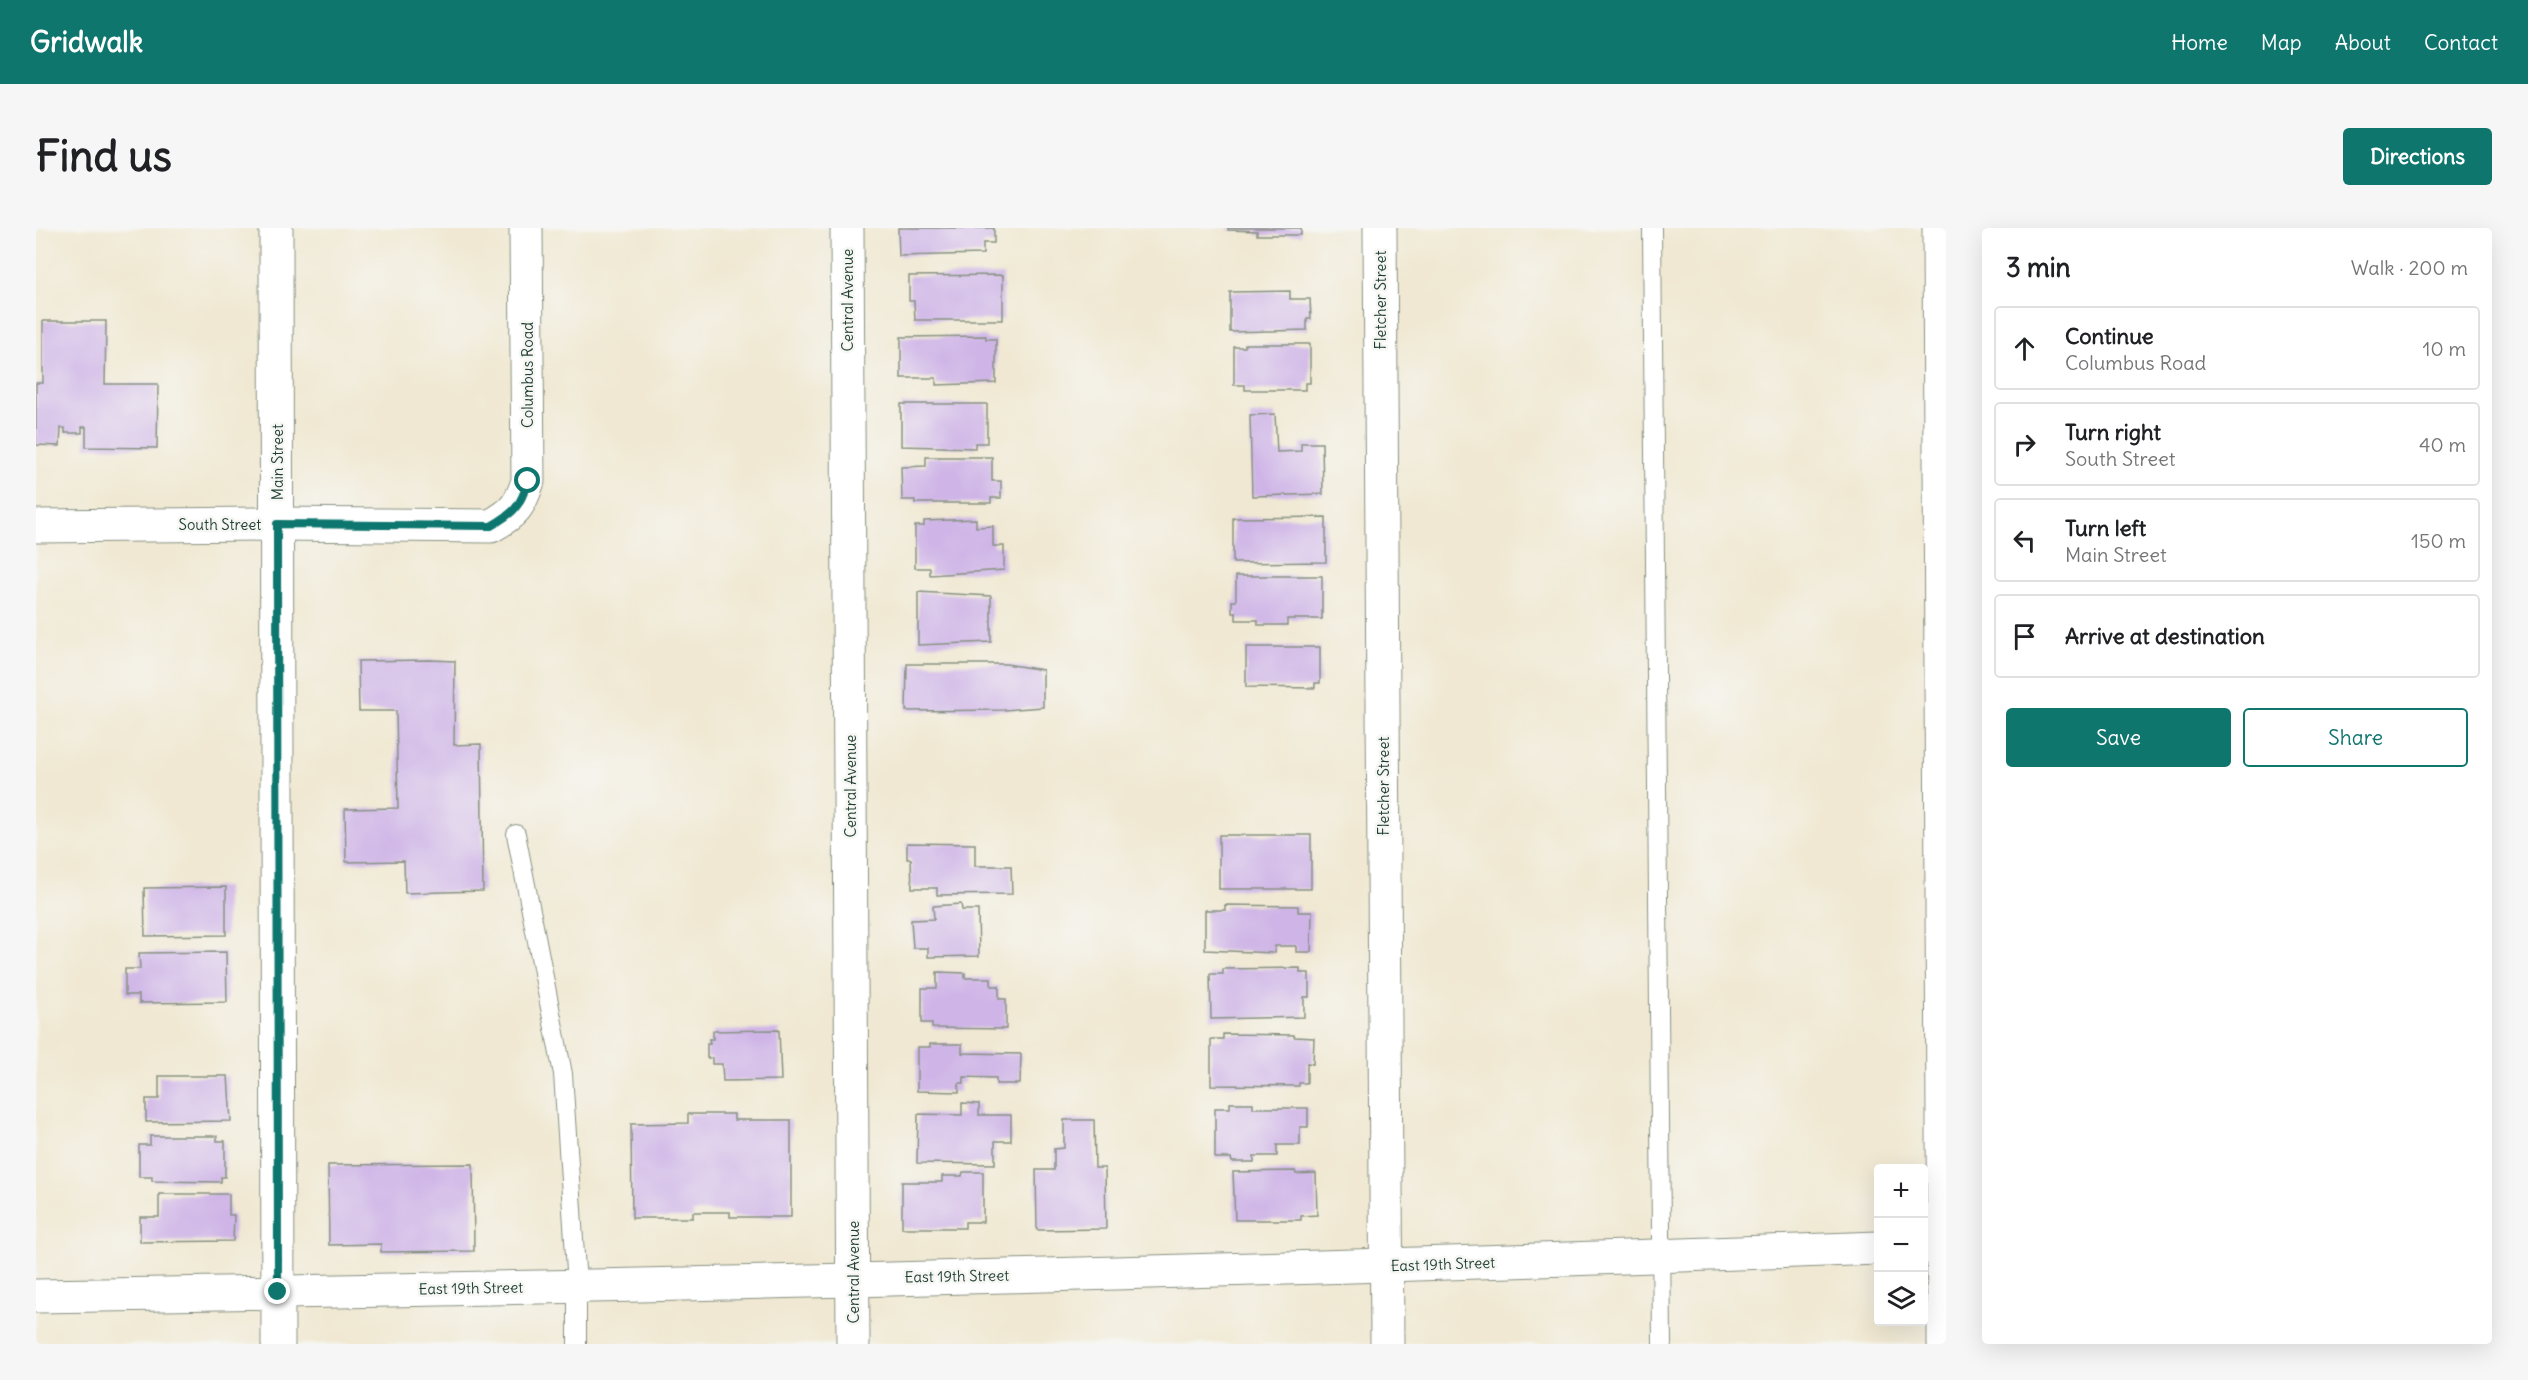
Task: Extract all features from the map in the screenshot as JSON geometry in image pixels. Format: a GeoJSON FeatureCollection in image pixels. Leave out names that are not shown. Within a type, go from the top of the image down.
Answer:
{"type":"FeatureCollection","features":[{"type":"Feature","properties":{"kind":"street","name":"Main Street"},"geometry":{"type":"LineString","coordinates":[[276,228],[278,1344]]}},
{"type":"Feature","properties":{"kind":"street","name":"Columbus Road"},"geometry":{"type":"LineString","coordinates":[[509,516],[522,501],[528,481],[526,228]]}},
{"type":"Feature","properties":{"kind":"street","name":"Central Avenue"},"geometry":{"type":"LineString","coordinates":[[847,228],[853,1344]]}},
{"type":"Feature","properties":{"kind":"street","name":"Fletcher Street"},"geometry":{"type":"LineString","coordinates":[[1380,228],[1388,1344]]}},
{"type":"Feature","properties":{"kind":"street"},"geometry":{"type":"LineString","coordinates":[[1939,228],[1938,1246],[1944,1344]]}},
{"type":"Feature","properties":{"kind":"street","name":"South Street"},"geometry":{"type":"LineString","coordinates":[[36,525],[491,526],[509,516]]}},
{"type":"Feature","properties":{"kind":"street","name":"East 19th Street"},"geometry":{"type":"LineString","coordinates":[[36,1296],[1388,1266],[1874,1248]]}},
{"type":"Feature","properties":{"kind":"lane"},"geometry":{"type":"LineString","coordinates":[[1652,228],[1662,1344]]}},
{"type":"Feature","properties":{"kind":"lane"},"geometry":{"type":"LineString","coordinates":[[516,834],[563,1074],[577,1285],[577,1344]]}},
{"type":"Feature","properties":{"kind":"building"},"geometry":{"type":"Polygon","coordinates":[[[898,228],[994,228],[994,243],[983,243],[983,254],[899,256],[898,228]]]}},
{"type":"Feature","properties":{"kind":"building"},"geometry":{"type":"Polygon","coordinates":[[[1228,228],[1301,228],[1301,235],[1257,235],[1257,231],[1228,230],[1228,228]]]}},
{"type":"Feature","properties":{"kind":"building"},"geometry":{"type":"Polygon","coordinates":[[[1003,275],[1003,320],[915,320],[914,301],[909,301],[909,276],[1003,275]]]}},
{"type":"Feature","properties":{"kind":"building"},"geometry":{"type":"Polygon","coordinates":[[[1290,291],[1290,299],[1310,299],[1311,319],[1307,319],[1307,330],[1230,332],[1230,292],[1290,291]]]}},
{"type":"Feature","properties":{"kind":"building"},"geometry":{"type":"Polygon","coordinates":[[[43,321],[106,321],[105,384],[158,384],[157,448],[86,447],[86,427],[82,427],[82,433],[65,433],[65,428],[61,428],[60,446],[36,445],[36,383],[43,383],[43,321]]]}},
{"type":"Feature","properties":{"kind":"building"},"geometry":{"type":"Polygon","coordinates":[[[986,336],[986,339],[996,339],[996,383],[936,385],[936,378],[901,378],[901,337],[986,336]]]}},
{"type":"Feature","properties":{"kind":"building"},"geometry":{"type":"Polygon","coordinates":[[[1245,344],[1310,344],[1310,383],[1305,383],[1305,390],[1245,390],[1245,385],[1234,385],[1234,347],[1245,347],[1245,344]]]}},
{"type":"Feature","properties":{"kind":"building"},"geometry":{"type":"Polygon","coordinates":[[[901,404],[987,404],[987,443],[975,443],[975,448],[901,446],[901,404]]]}},
{"type":"Feature","properties":{"kind":"building"},"geometry":{"type":"Polygon","coordinates":[[[1275,414],[1277,452],[1301,451],[1301,443],[1322,443],[1323,494],[1252,496],[1250,415],[1275,414]]]}},
{"type":"Feature","properties":{"kind":"building"},"geometry":{"type":"Polygon","coordinates":[[[926,457],[992,457],[992,481],[1001,481],[1001,498],[991,498],[991,503],[915,503],[915,500],[902,500],[901,467],[926,466],[926,457]]]}},
{"type":"Feature","properties":{"kind":"building"},"geometry":{"type":"Polygon","coordinates":[[[1326,517],[1326,562],[1233,563],[1233,518],[1326,517]]]}},
{"type":"Feature","properties":{"kind":"building"},"geometry":{"type":"Polygon","coordinates":[[[976,519],[976,527],[993,526],[993,546],[1004,546],[1004,570],[930,575],[930,568],[915,568],[915,526],[924,526],[924,521],[976,519]]]}},
{"type":"Feature","properties":{"kind":"building"},"geometry":{"type":"Polygon","coordinates":[[[1236,576],[1322,576],[1322,619],[1287,619],[1287,625],[1258,625],[1258,620],[1236,620],[1236,613],[1232,613],[1232,601],[1236,601],[1236,576]]]}},
{"type":"Feature","properties":{"kind":"building"},"geometry":{"type":"Polygon","coordinates":[[[918,592],[991,596],[991,642],[918,645],[918,592]]]}},
{"type":"Feature","properties":{"kind":"building"},"geometry":{"type":"Polygon","coordinates":[[[1246,647],[1320,647],[1320,683],[1315,683],[1315,688],[1246,687],[1246,647]]]}},
{"type":"Feature","properties":{"kind":"building"},"geometry":{"type":"Polygon","coordinates":[[[358,661],[455,661],[454,745],[481,744],[483,891],[405,893],[404,861],[346,862],[345,809],[398,808],[396,711],[359,711],[358,661]]]}},
{"type":"Feature","properties":{"kind":"building"},"geometry":{"type":"Polygon","coordinates":[[[907,664],[1006,664],[1043,670],[1043,707],[1004,710],[906,711],[907,664]]]}},
{"type":"Feature","properties":{"kind":"building"},"geometry":{"type":"Polygon","coordinates":[[[1219,835],[1311,835],[1311,889],[1219,889],[1219,835]]]}},
{"type":"Feature","properties":{"kind":"building"},"geometry":{"type":"Polygon","coordinates":[[[907,843],[975,844],[975,866],[1011,866],[1012,894],[937,895],[937,888],[912,888],[911,859],[907,859],[907,843]]]}},
{"type":"Feature","properties":{"kind":"building"},"geometry":{"type":"Polygon","coordinates":[[[226,887],[226,935],[145,936],[144,888],[226,887]]]}},
{"type":"Feature","properties":{"kind":"building"},"geometry":{"type":"Polygon","coordinates":[[[961,904],[962,910],[978,910],[979,956],[928,957],[928,948],[913,948],[911,920],[934,919],[933,906],[961,904]]]}},
{"type":"Feature","properties":{"kind":"building"},"geometry":{"type":"Polygon","coordinates":[[[1225,905],[1298,906],[1298,912],[1312,912],[1311,952],[1296,952],[1296,946],[1275,946],[1275,953],[1205,950],[1205,910],[1225,910],[1225,905]]]}},
{"type":"Feature","properties":{"kind":"building"},"geometry":{"type":"Polygon","coordinates":[[[226,952],[227,1002],[139,1003],[139,995],[125,995],[125,969],[140,969],[139,953],[226,952]]]}},
{"type":"Feature","properties":{"kind":"building"},"geometry":{"type":"Polygon","coordinates":[[[1300,968],[1300,973],[1309,973],[1309,997],[1304,997],[1304,1017],[1211,1019],[1210,974],[1223,974],[1223,969],[1300,968]]]}},
{"type":"Feature","properties":{"kind":"building"},"geometry":{"type":"Polygon","coordinates":[[[937,972],[965,973],[965,978],[991,978],[991,986],[999,986],[999,999],[1006,999],[1006,1029],[932,1028],[932,1023],[922,1023],[922,988],[937,988],[937,972]]]}},
{"type":"Feature","properties":{"kind":"building"},"geometry":{"type":"Polygon","coordinates":[[[779,1030],[781,1080],[723,1081],[722,1064],[712,1064],[712,1058],[707,1058],[707,1044],[710,1044],[709,1039],[713,1039],[713,1031],[779,1030]]]}},
{"type":"Feature","properties":{"kind":"building"},"geometry":{"type":"Polygon","coordinates":[[[1223,1034],[1294,1035],[1294,1037],[1314,1038],[1313,1064],[1307,1063],[1307,1083],[1299,1083],[1299,1086],[1211,1085],[1211,1039],[1223,1039],[1223,1034]]]}},
{"type":"Feature","properties":{"kind":"building"},"geometry":{"type":"Polygon","coordinates":[[[930,1044],[962,1044],[962,1053],[1021,1054],[1020,1084],[996,1084],[996,1078],[964,1077],[964,1083],[959,1083],[959,1092],[917,1091],[917,1047],[930,1047],[930,1044]]]}},
{"type":"Feature","properties":{"kind":"building"},"geometry":{"type":"Polygon","coordinates":[[[159,1076],[228,1076],[231,1121],[146,1122],[146,1099],[159,1099],[159,1076]]]}},
{"type":"Feature","properties":{"kind":"building"},"geometry":{"type":"Polygon","coordinates":[[[962,1103],[979,1104],[979,1115],[1011,1115],[1011,1141],[995,1141],[995,1164],[917,1163],[918,1114],[962,1115],[962,1103]]]}},
{"type":"Feature","properties":{"kind":"building"},"geometry":{"type":"Polygon","coordinates":[[[1230,1103],[1253,1103],[1253,1108],[1308,1108],[1308,1127],[1300,1127],[1300,1145],[1277,1145],[1277,1156],[1254,1156],[1254,1162],[1232,1162],[1231,1158],[1215,1158],[1215,1108],[1230,1108],[1230,1103]]]}},
{"type":"Feature","properties":{"kind":"building"},"geometry":{"type":"Polygon","coordinates":[[[688,1114],[734,1114],[734,1120],[791,1120],[791,1217],[730,1217],[730,1212],[693,1212],[693,1218],[632,1218],[631,1124],[688,1123],[688,1114]]]}},
{"type":"Feature","properties":{"kind":"building"},"geometry":{"type":"Polygon","coordinates":[[[1064,1120],[1094,1120],[1095,1168],[1105,1168],[1106,1229],[1037,1230],[1036,1170],[1054,1170],[1054,1149],[1064,1148],[1064,1120]]]}},
{"type":"Feature","properties":{"kind":"building"},"geometry":{"type":"Polygon","coordinates":[[[150,1136],[217,1136],[217,1141],[225,1141],[225,1177],[221,1177],[221,1182],[152,1181],[152,1177],[139,1177],[139,1145],[150,1145],[150,1136]]]}},
{"type":"Feature","properties":{"kind":"building"},"geometry":{"type":"Polygon","coordinates":[[[473,1164],[474,1251],[381,1252],[381,1244],[329,1245],[328,1165],[473,1164]]]}},
{"type":"Feature","properties":{"kind":"building"},"geometry":{"type":"Polygon","coordinates":[[[1295,1171],[1296,1174],[1316,1173],[1317,1215],[1301,1216],[1301,1220],[1235,1220],[1233,1172],[1295,1171]]]}},
{"type":"Feature","properties":{"kind":"building"},"geometry":{"type":"Polygon","coordinates":[[[963,1172],[983,1172],[983,1222],[965,1222],[965,1228],[902,1228],[902,1182],[942,1182],[942,1176],[962,1176],[963,1172]]]}},
{"type":"Feature","properties":{"kind":"building"},"geometry":{"type":"Polygon","coordinates":[[[159,1194],[229,1194],[229,1215],[234,1215],[233,1241],[140,1242],[140,1217],[159,1217],[159,1194]]]}},
{"type":"Feature","properties":{"kind":"route"},"geometry":{"type":"LineString","coordinates":[[278,1292],[277,524],[491,526],[509,516],[522,501],[528,481]]}}]}
